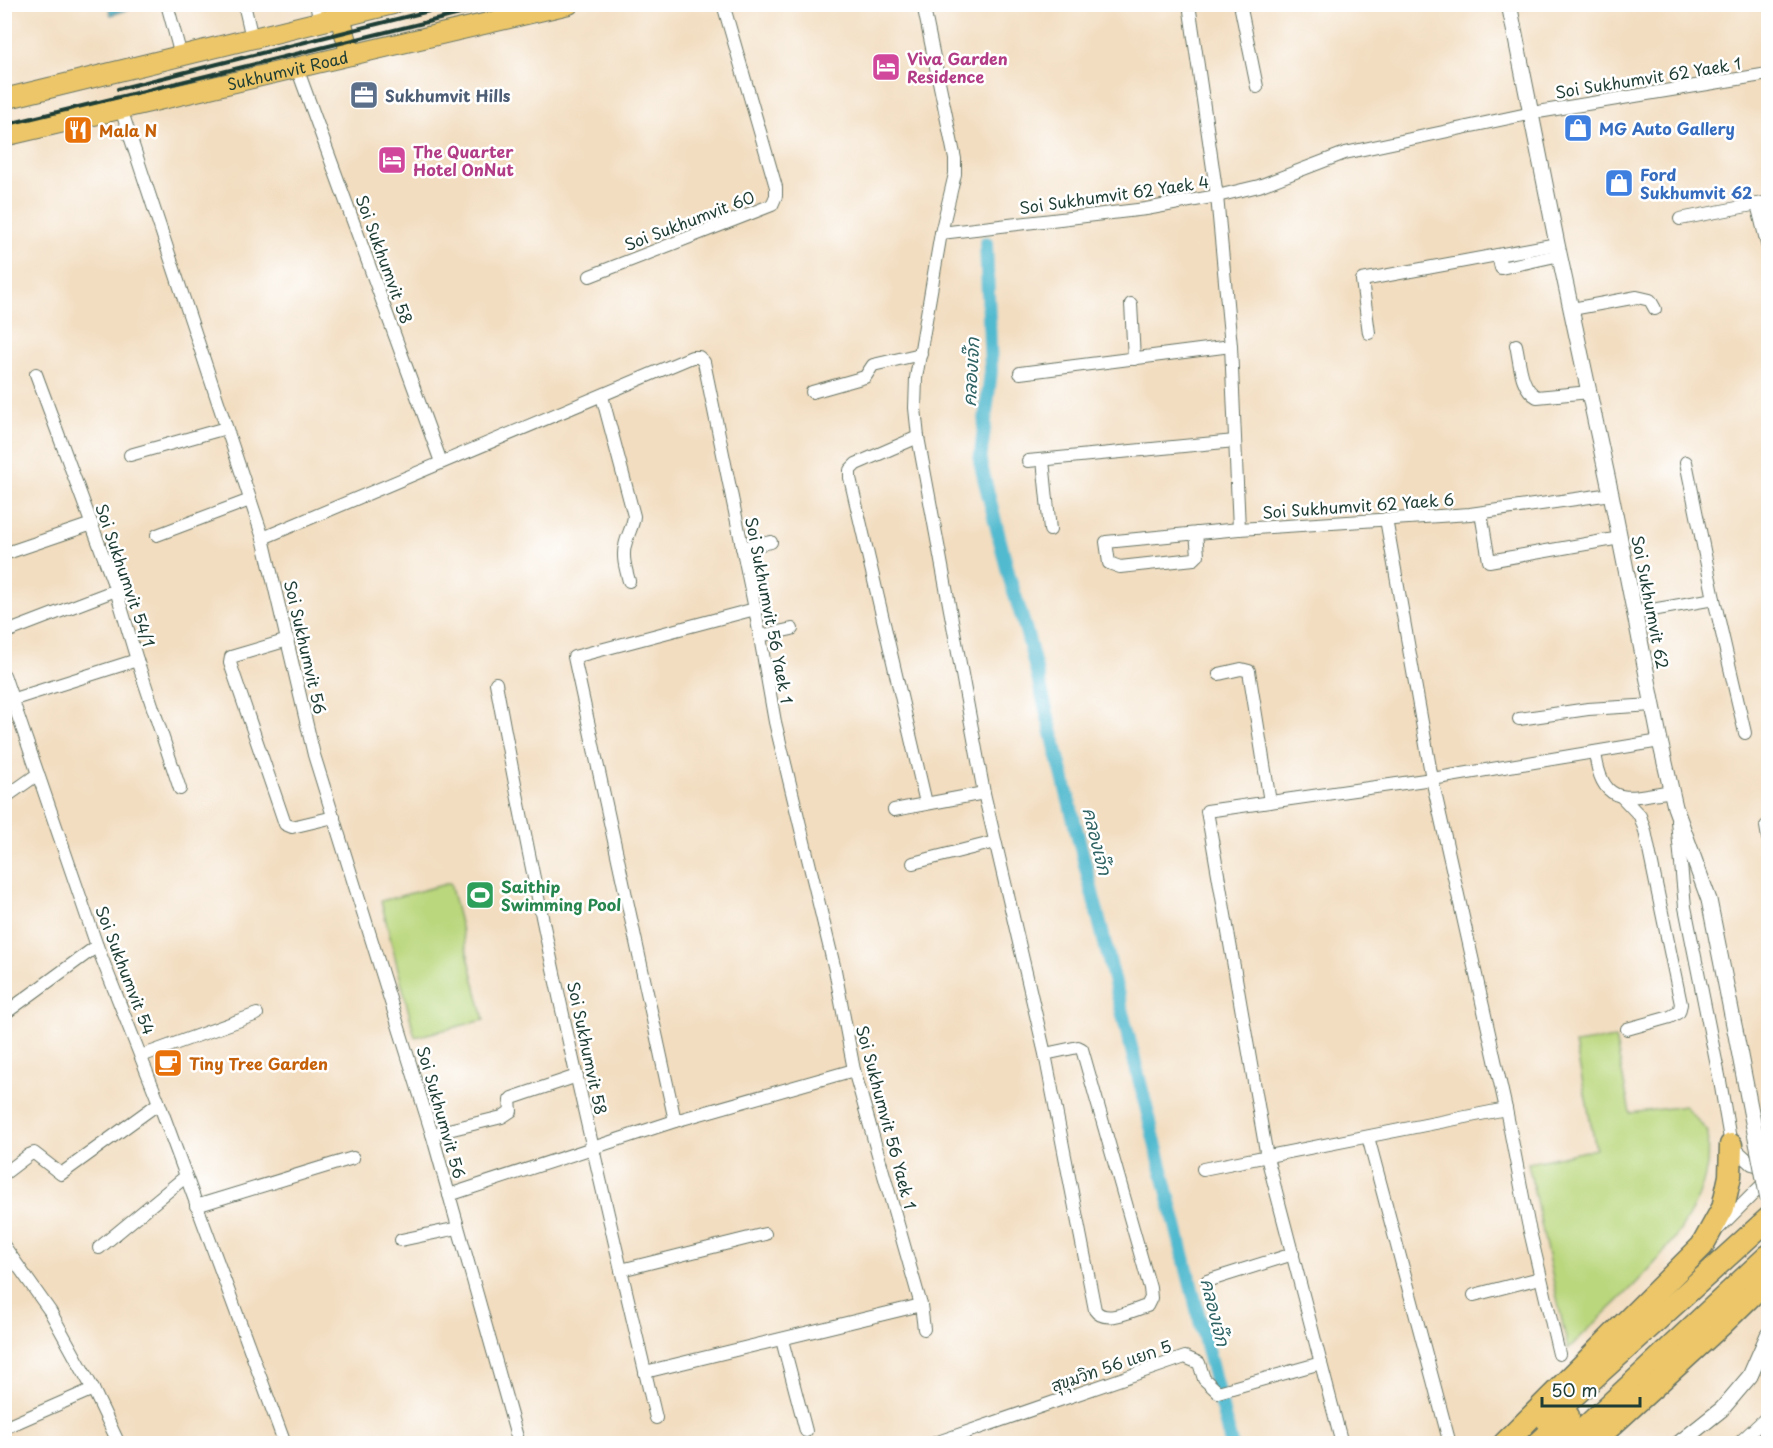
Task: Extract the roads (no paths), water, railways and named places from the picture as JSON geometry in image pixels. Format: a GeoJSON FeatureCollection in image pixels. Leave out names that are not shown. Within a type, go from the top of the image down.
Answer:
{"type":"FeatureCollection","features":[{"type":"Feature","properties":{"kind":"highway"},"geometry":{"type":"LineString","coordinates":[[1504,1443],[1702,1246],[1723,1208],[1730,1176],[1731,1145]]}},
{"type":"Feature","properties":{"kind":"highway"},"geometry":{"type":"LineString","coordinates":[[1522,1443],[1768,1220]]}},
{"type":"Feature","properties":{"kind":"highway"},"geometry":{"type":"LineString","coordinates":[[1538,1443],[1768,1233]]}},
{"type":"Feature","properties":{"kind":"highway"},"geometry":{"type":"LineString","coordinates":[[1568,1443],[1768,1256]]}},
{"type":"Feature","properties":{"kind":"highway"},"geometry":{"type":"LineString","coordinates":[[1591,1443],[1768,1279]]}},
{"type":"Feature","properties":{"kind":"main road"},"geometry":{"type":"LineString","coordinates":[[4,99],[252,38],[318,13],[340,17],[393,4]]}},
{"type":"Feature","properties":{"kind":"main road","name":"Sukhumvit Road"},"geometry":{"type":"LineString","coordinates":[[4,136],[569,4]]}},
{"type":"Feature","properties":{"kind":"main road"},"geometry":{"type":"LineString","coordinates":[[340,17],[351,55]]}},
{"type":"Feature","properties":{"kind":"street"},"geometry":{"type":"LineString","coordinates":[[167,4],[181,56]]}},
{"type":"Feature","properties":{"kind":"street"},"geometry":{"type":"LineString","coordinates":[[244,4],[252,38]]}},
{"type":"Feature","properties":{"kind":"street","name":"Soi Sukhumvit 60"},"geometry":{"type":"LineString","coordinates":[[590,276],[772,205],[776,196],[776,187],[723,4]]}},
{"type":"Feature","properties":{"kind":"street"},"geometry":{"type":"LineString","coordinates":[[923,4],[955,159],[955,174],[941,233],[916,378],[915,408],[918,437],[984,793],[1045,1053],[1095,1310],[1098,1315],[1105,1318],[1147,1306],[1151,1298],[1150,1288],[1082,1049],[1078,1047],[1045,1053]]}},
{"type":"Feature","properties":{"kind":"street"},"geometry":{"type":"LineString","coordinates":[[1189,4],[1217,196],[1231,346],[1239,529]]}},
{"type":"Feature","properties":{"kind":"street"},"geometry":{"type":"LineString","coordinates":[[1240,4],[1257,87]]}},
{"type":"Feature","properties":{"kind":"street","name":"Soi Sukhumvit 62"},"geometry":{"type":"LineString","coordinates":[[1510,6],[1660,741],[1675,807],[1709,900],[1768,1199]]}},
{"type":"Feature","properties":{"kind":"street","name":"Soi Sukhumvit 58"},"geometry":{"type":"LineString","coordinates":[[297,68],[441,462]]}},
{"type":"Feature","properties":{"kind":"street","name":"Soi Sukhumvit 62 Yaek 1"},"geometry":{"type":"LineString","coordinates":[[1532,113],[1768,74]]}},
{"type":"Feature","properties":{"kind":"street","name":"Soi Sukhumvit 56"},"geometry":{"type":"LineString","coordinates":[[121,109],[263,538],[314,755],[432,1134],[519,1443]]}},
{"type":"Feature","properties":{"kind":"street","name":"Soi Sukhumvit 62 Yaek 4"},"geometry":{"type":"LineString","coordinates":[[941,233],[1146,209],[1217,196],[1259,186],[1345,153],[1532,113]]}},
{"type":"Feature","properties":{"kind":"street"},"geometry":{"type":"LineString","coordinates":[[1680,219],[1763,203],[1768,248]]}},
{"type":"Feature","properties":{"kind":"street"},"geometry":{"type":"LineString","coordinates":[[1369,333],[1362,280],[1498,255],[1559,250]]}},
{"type":"Feature","properties":{"kind":"street"},"geometry":{"type":"LineString","coordinates":[[1572,309],[1637,297],[1650,300],[1655,309]]}},
{"type":"Feature","properties":{"kind":"street"},"geometry":{"type":"LineString","coordinates":[[1131,304],[1134,358]]}},
{"type":"Feature","properties":{"kind":"street"},"geometry":{"type":"LineString","coordinates":[[1516,345],[1524,383],[1532,394],[1537,397],[1590,392]]}},
{"type":"Feature","properties":{"kind":"street"},"geometry":{"type":"LineString","coordinates":[[1020,373],[1231,346]]}},
{"type":"Feature","properties":{"kind":"street"},"geometry":{"type":"LineString","coordinates":[[812,392],[865,377],[873,365],[921,354]]}},
{"type":"Feature","properties":{"kind":"street","name":"Soi Sukhumvit 56 Yaek 1"},"geometry":{"type":"LineString","coordinates":[[263,538],[692,357],[699,357],[704,362],[755,609],[775,722],[835,970],[854,1070],[921,1305],[924,1329]]}},
{"type":"Feature","properties":{"kind":"street","name":"Soi Sukhumvit 54/1"},"geometry":{"type":"LineString","coordinates":[[36,374],[116,590],[180,789]]}},
{"type":"Feature","properties":{"kind":"street"},"geometry":{"type":"LineString","coordinates":[[602,396],[634,516],[634,523],[624,546],[629,581]]}},
{"type":"Feature","properties":{"kind":"street"},"geometry":{"type":"LineString","coordinates":[[130,455],[226,428]]}},
{"type":"Feature","properties":{"kind":"street"},"geometry":{"type":"LineString","coordinates":[[918,437],[856,464],[850,470],[850,478],[926,803]]}},
{"type":"Feature","properties":{"kind":"street"},"geometry":{"type":"LineString","coordinates":[[1028,461],[1235,441]]}},
{"type":"Feature","properties":{"kind":"street"},"geometry":{"type":"LineString","coordinates":[[1043,460],[1050,530]]}},
{"type":"Feature","properties":{"kind":"street"},"geometry":{"type":"LineString","coordinates":[[1686,462],[1744,733]]}},
{"type":"Feature","properties":{"kind":"street","name":"Soi Sukhumvit 62 Yaek 6"},"geometry":{"type":"LineString","coordinates":[[1196,533],[1198,555],[1194,559],[1120,567],[1109,563],[1106,542],[1196,533],[1239,529],[1481,513],[1611,494]]}},
{"type":"Feature","properties":{"kind":"street"},"geometry":{"type":"LineString","coordinates":[[157,535],[250,500]]}},
{"type":"Feature","properties":{"kind":"street"},"geometry":{"type":"LineString","coordinates":[[1481,513],[1489,561],[1620,538]]}},
{"type":"Feature","properties":{"kind":"street"},"geometry":{"type":"LineString","coordinates":[[1386,519],[1432,778],[1506,1109],[1540,1278],[1559,1354]]}},
{"type":"Feature","properties":{"kind":"street"},"geometry":{"type":"LineString","coordinates":[[4,554],[92,524]]}},
{"type":"Feature","properties":{"kind":"street"},"geometry":{"type":"LineString","coordinates":[[742,548],[771,542]]}},
{"type":"Feature","properties":{"kind":"street"},"geometry":{"type":"LineString","coordinates":[[4,633],[116,590]]}},
{"type":"Feature","properties":{"kind":"street"},"geometry":{"type":"LineString","coordinates":[[1635,613],[1714,599]]}},
{"type":"Feature","properties":{"kind":"street"},"geometry":{"type":"LineString","coordinates":[[675,1121],[574,657],[755,609]]}},
{"type":"Feature","properties":{"kind":"street"},"geometry":{"type":"LineString","coordinates":[[760,636],[792,628]]}},
{"type":"Feature","properties":{"kind":"street"},"geometry":{"type":"LineString","coordinates":[[288,640],[231,657],[230,663],[285,824],[292,827],[334,817]]}},
{"type":"Feature","properties":{"kind":"street"},"geometry":{"type":"LineString","coordinates":[[14,699],[137,660]]}},
{"type":"Feature","properties":{"kind":"street"},"geometry":{"type":"LineString","coordinates":[[1219,674],[1241,669],[1249,671],[1270,802]]}},
{"type":"Feature","properties":{"kind":"street","name":"Soi Sukhumvit 54"},"geometry":{"type":"LineString","coordinates":[[4,675],[97,946],[159,1103],[285,1443]]}},
{"type":"Feature","properties":{"kind":"street","name":"Soi Sukhumvit 58"},"geometry":{"type":"LineString","coordinates":[[496,683],[592,1149],[656,1418]]}},
{"type":"Feature","properties":{"kind":"street"},"geometry":{"type":"LineString","coordinates":[[1519,719],[1588,709],[1653,705]]}},
{"type":"Feature","properties":{"kind":"street"},"geometry":{"type":"LineString","coordinates":[[1342,1443],[1267,1157],[1207,811],[1660,741]]}},
{"type":"Feature","properties":{"kind":"street"},"geometry":{"type":"LineString","coordinates":[[1595,752],[1602,783],[1610,792],[1622,797],[1640,816],[1681,1004],[1678,1012],[1670,1017],[1627,1029]]}},
{"type":"Feature","properties":{"kind":"street"},"geometry":{"type":"LineString","coordinates":[[4,798],[38,774]]}},
{"type":"Feature","properties":{"kind":"street"},"geometry":{"type":"LineString","coordinates":[[1622,797],[1672,791]]}},
{"type":"Feature","properties":{"kind":"street"},"geometry":{"type":"LineString","coordinates":[[894,810],[984,793]]}},
{"type":"Feature","properties":{"kind":"street"},"geometry":{"type":"LineString","coordinates":[[1675,807],[1685,907],[1731,1145],[1752,1164],[1768,1168]]}},
{"type":"Feature","properties":{"kind":"street"},"geometry":{"type":"LineString","coordinates":[[913,863],[995,842]]}},
{"type":"Feature","properties":{"kind":"street"},"geometry":{"type":"LineString","coordinates":[[4,1014],[97,946]]}},
{"type":"Feature","properties":{"kind":"street"},"geometry":{"type":"LineString","coordinates":[[141,1056],[257,1014]]}},
{"type":"Feature","properties":{"kind":"street","name":"Soi Sukhumvit 56"},"geometry":{"type":"LineString","coordinates":[[449,1195],[675,1121],[854,1070]]}},
{"type":"Feature","properties":{"kind":"street"},"geometry":{"type":"LineString","coordinates":[[432,1134],[502,1117],[511,1111],[510,1099],[577,1076]]}},
{"type":"Feature","properties":{"kind":"street"},"geometry":{"type":"LineString","coordinates":[[4,1173],[34,1153],[61,1173],[159,1103]]}},
{"type":"Feature","properties":{"kind":"street"},"geometry":{"type":"LineString","coordinates":[[1203,1169],[1506,1109]]}},
{"type":"Feature","properties":{"kind":"street"},"geometry":{"type":"LineString","coordinates":[[1368,1137],[1450,1443]]}},
{"type":"Feature","properties":{"kind":"street"},"geometry":{"type":"LineString","coordinates":[[196,1206],[352,1158]]}},
{"type":"Feature","properties":{"kind":"street"},"geometry":{"type":"LineString","coordinates":[[99,1248],[185,1177]]}},
{"type":"Feature","properties":{"kind":"street"},"geometry":{"type":"LineString","coordinates":[[1702,1246],[1768,1179]]}},
{"type":"Feature","properties":{"kind":"street"},"geometry":{"type":"LineString","coordinates":[[401,1240],[458,1227]]}},
{"type":"Feature","properties":{"kind":"street"},"geometry":{"type":"LineString","coordinates":[[621,1270],[765,1234]]}},
{"type":"Feature","properties":{"kind":"street"},"geometry":{"type":"LineString","coordinates":[[4,1246],[50,1311],[93,1389],[119,1443]]}},
{"type":"Feature","properties":{"kind":"street"},"geometry":{"type":"LineString","coordinates":[[1207,1281],[1293,1254]]}},
{"type":"Feature","properties":{"kind":"street"},"geometry":{"type":"LineString","coordinates":[[1474,1295],[1540,1278]]}},
{"type":"Feature","properties":{"kind":"street"},"geometry":{"type":"LineString","coordinates":[[645,1372],[921,1305]]}},
{"type":"Feature","properties":{"kind":"street"},"geometry":{"type":"LineString","coordinates":[[1678,1443],[1722,1409],[1750,1376],[1768,1335]]}},
{"type":"Feature","properties":{"kind":"street"},"geometry":{"type":"LineString","coordinates":[[782,1340],[806,1431]]}},
{"type":"Feature","properties":{"kind":"street","name":"สุขุมวิท 56 แยก 5"},"geometry":{"type":"LineString","coordinates":[[932,1443],[1185,1357],[1199,1363],[1204,1378],[1218,1392],[1321,1363]]}},
{"type":"Feature","properties":{"kind":"street"},"geometry":{"type":"LineString","coordinates":[[4,1428],[93,1389]]}},
{"type":"Feature","properties":{"kind":"street"},"geometry":{"type":"LineString","coordinates":[[1738,1443],[1768,1416]]}},
{"type":"Feature","properties":{"kind":"water"},"geometry":{"type":"Polygon","coordinates":[[[108,5],[131,5],[133,8],[111,15],[108,5]]]}},
{"type":"Feature","properties":{"kind":"waterway","name":"คลองเจ๊ก"},"geometry":{"type":"LineString","coordinates":[[986,243],[991,371],[980,462],[1009,576],[1027,634],[1231,1444]]}},
{"type":"Feature","properties":{"kind":"railway"},"geometry":{"type":"LineString","coordinates":[[118,89],[457,4]]}},
{"type":"Feature","properties":{"kind":"railway"},"geometry":{"type":"LineString","coordinates":[[4,125],[501,4]]}},
{"type":"Feature","properties":{"kind":"place","name":"Viva Garden Residence"},"geometry":{"type":"Point","coordinates":[886,67]}},
{"type":"Feature","properties":{"kind":"place","name":"Sukhumvit Hills"},"geometry":{"type":"Point","coordinates":[364,95]}},
{"type":"Feature","properties":{"kind":"place","name":"MG Auto Gallery"},"geometry":{"type":"Point","coordinates":[1578,128]}},
{"type":"Feature","properties":{"kind":"place","name":"Mala N"},"geometry":{"type":"Point","coordinates":[78,130]}},
{"type":"Feature","properties":{"kind":"place","name":"The Quarter Hotel OnNut"},"geometry":{"type":"Point","coordinates":[392,160]}},
{"type":"Feature","properties":{"kind":"place","name":"Ford Sukhumvit 62"},"geometry":{"type":"Point","coordinates":[1619,183]}},
{"type":"Feature","properties":{"kind":"place","name":"Saithip Swimming Pool"},"geometry":{"type":"Point","coordinates":[480,895]}},
{"type":"Feature","properties":{"kind":"place","name":"Tiny Tree Garden"},"geometry":{"type":"Point","coordinates":[168,1063]}}]}
